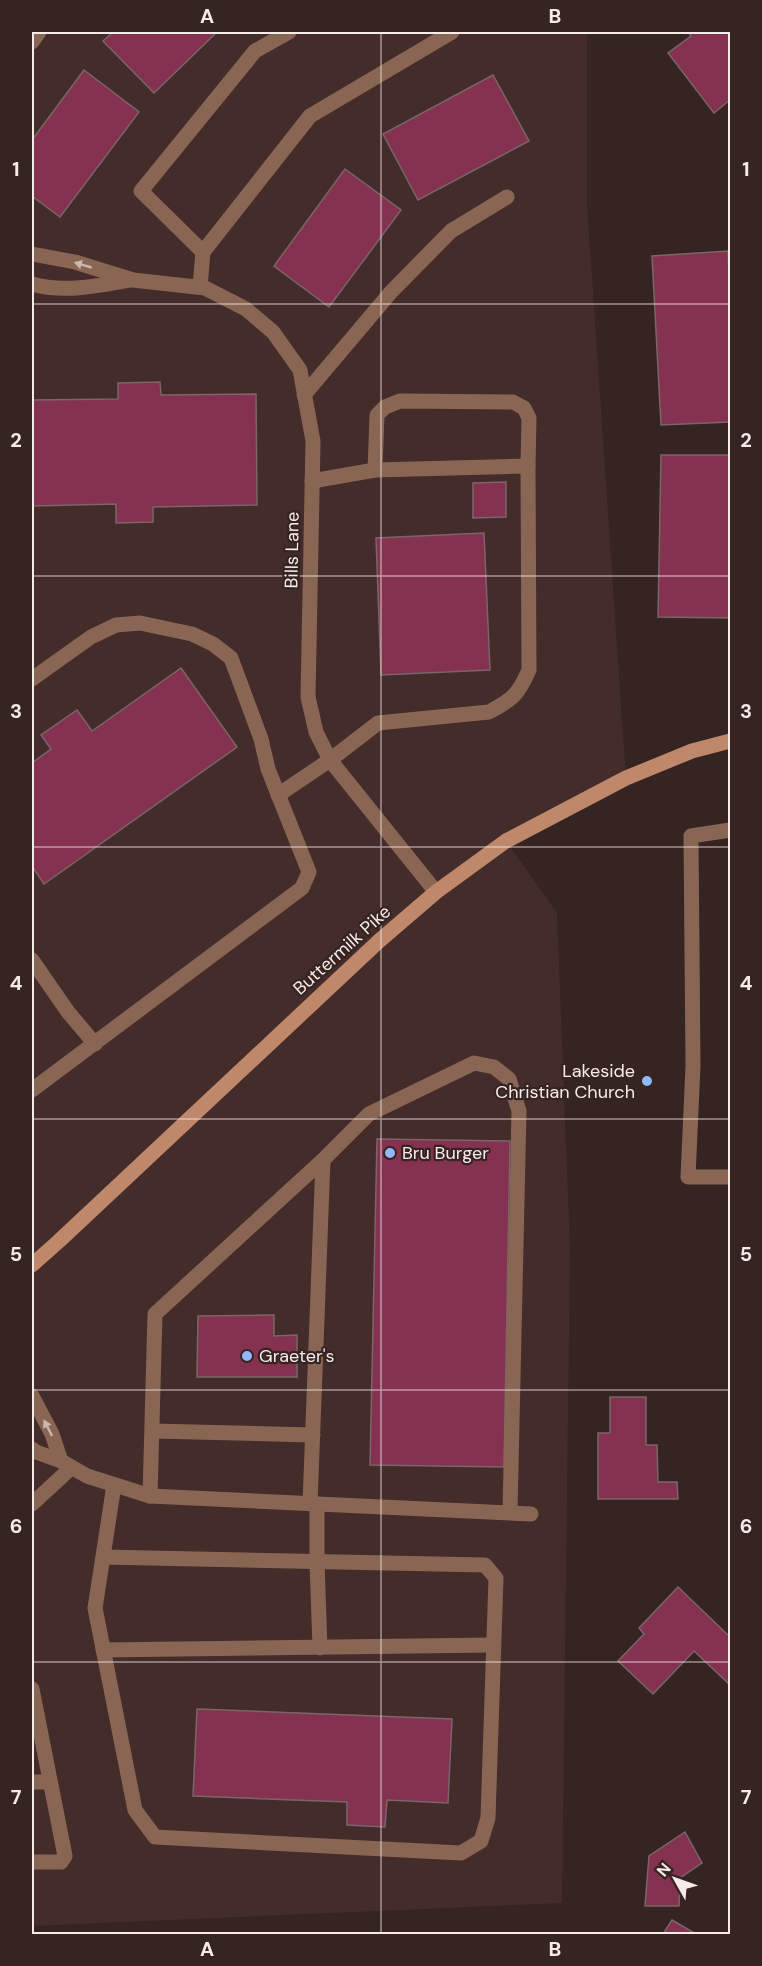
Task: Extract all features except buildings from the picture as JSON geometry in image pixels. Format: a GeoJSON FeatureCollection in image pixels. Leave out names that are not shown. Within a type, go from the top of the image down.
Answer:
{"type":"FeatureCollection","features":[{"type":"Feature","properties":{"kind":"main road","name":"Buttermilk Pike"},"geometry":{"type":"LineString","coordinates":[[32,1264],[378,941],[436,892],[506,841],[626,777],[692,751],[730,741]]}},
{"type":"Feature","properties":{"kind":"street"},"geometry":{"type":"LineString","coordinates":[[32,42],[39,32]]}},
{"type":"Feature","properties":{"kind":"street"},"geometry":{"type":"LineString","coordinates":[[203,252],[141,191],[255,51],[289,32]]}},
{"type":"Feature","properties":{"kind":"street"},"geometry":{"type":"LineString","coordinates":[[200,287],[203,252],[310,116],[452,32]]}},
{"type":"Feature","properties":{"kind":"street"},"geometry":{"type":"LineString","coordinates":[[304,395],[391,292],[451,231],[507,197]]}},
{"type":"Feature","properties":{"kind":"street","name":"Bills Lane"},"geometry":{"type":"LineString","coordinates":[[32,254],[75,262],[133,280],[200,287],[246,309],[273,332],[300,370],[313,441],[308,698],[316,732],[330,760],[436,892]]}},
{"type":"Feature","properties":{"kind":"street","name":"Bills Lane"},"geometry":{"type":"LineString","coordinates":[[32,284],[45,288],[93,286],[133,280]]}},
{"type":"Feature","properties":{"kind":"street"},"geometry":{"type":"LineString","coordinates":[[278,795],[330,760],[378,723],[489,712],[520,691],[529,670],[529,418],[524,408],[513,402],[400,401],[385,406],[377,416],[375,470]]}},
{"type":"Feature","properties":{"kind":"street"},"geometry":{"type":"LineString","coordinates":[[312,481],[375,470],[528,466]]}},
{"type":"Feature","properties":{"kind":"street"},"geometry":{"type":"LineString","coordinates":[[32,679],[91,637],[116,625],[140,623],[192,634],[213,644],[231,658],[261,739],[268,769],[309,872],[302,888],[32,1090]]}},
{"type":"Feature","properties":{"kind":"street"},"geometry":{"type":"LineString","coordinates":[[730,830],[691,836],[693,1066],[688,1177],[730,1177]]}},
{"type":"Feature","properties":{"kind":"street"},"geometry":{"type":"LineString","coordinates":[[32,960],[68,1012],[95,1044]]}},
{"type":"Feature","properties":{"kind":"street"},"geometry":{"type":"LineString","coordinates":[[150,1496],[155,1314],[323,1161],[369,1114],[474,1063],[495,1067],[509,1080],[519,1111],[510,1512]]}},
{"type":"Feature","properties":{"kind":"street"},"geometry":{"type":"LineString","coordinates":[[320,1648],[313,1435],[323,1161]]}},
{"type":"Feature","properties":{"kind":"street"},"geometry":{"type":"LineString","coordinates":[[32,1396],[66,1464]]}},
{"type":"Feature","properties":{"kind":"street"},"geometry":{"type":"LineString","coordinates":[[153,1431],[313,1435]]}},
{"type":"Feature","properties":{"kind":"street"},"geometry":{"type":"LineString","coordinates":[[32,1449],[87,1476],[150,1496],[531,1514]]}},
{"type":"Feature","properties":{"kind":"street"},"geometry":{"type":"LineString","coordinates":[[32,1504],[66,1464]]}},
{"type":"Feature","properties":{"kind":"street"},"geometry":{"type":"LineString","coordinates":[[103,1557],[485,1565],[495,1578],[488,1818],[481,1841],[461,1853],[155,1837],[135,1810],[95,1608],[114,1485]]}},
{"type":"Feature","properties":{"kind":"street"},"geometry":{"type":"LineString","coordinates":[[103,1650],[494,1646]]}},
{"type":"Feature","properties":{"kind":"street"},"geometry":{"type":"LineString","coordinates":[[32,1689],[33,1705],[65,1856],[61,1862],[32,1862]]}},
{"type":"Feature","properties":{"kind":"street"},"geometry":{"type":"LineString","coordinates":[[32,1782],[50,1782]]}},
{"type":"Feature","properties":{"kind":"shaded area"},"geometry":{"type":"Polygon","coordinates":[[[32,32],[587,32],[587,204],[626,778],[506,841],[557,913],[570,1249],[562,1903],[32,1926],[32,32]]]}},
{"type":"Feature","properties":{"kind":"place","name":"Lakeside Christian Church"},"geometry":{"type":"Point","coordinates":[647,1081]}},
{"type":"Feature","properties":{"kind":"place","name":"Bru Burger"},"geometry":{"type":"Point","coordinates":[390,1153]}},
{"type":"Feature","properties":{"kind":"place","name":"Graeter's"},"geometry":{"type":"Point","coordinates":[247,1356]}}]}
